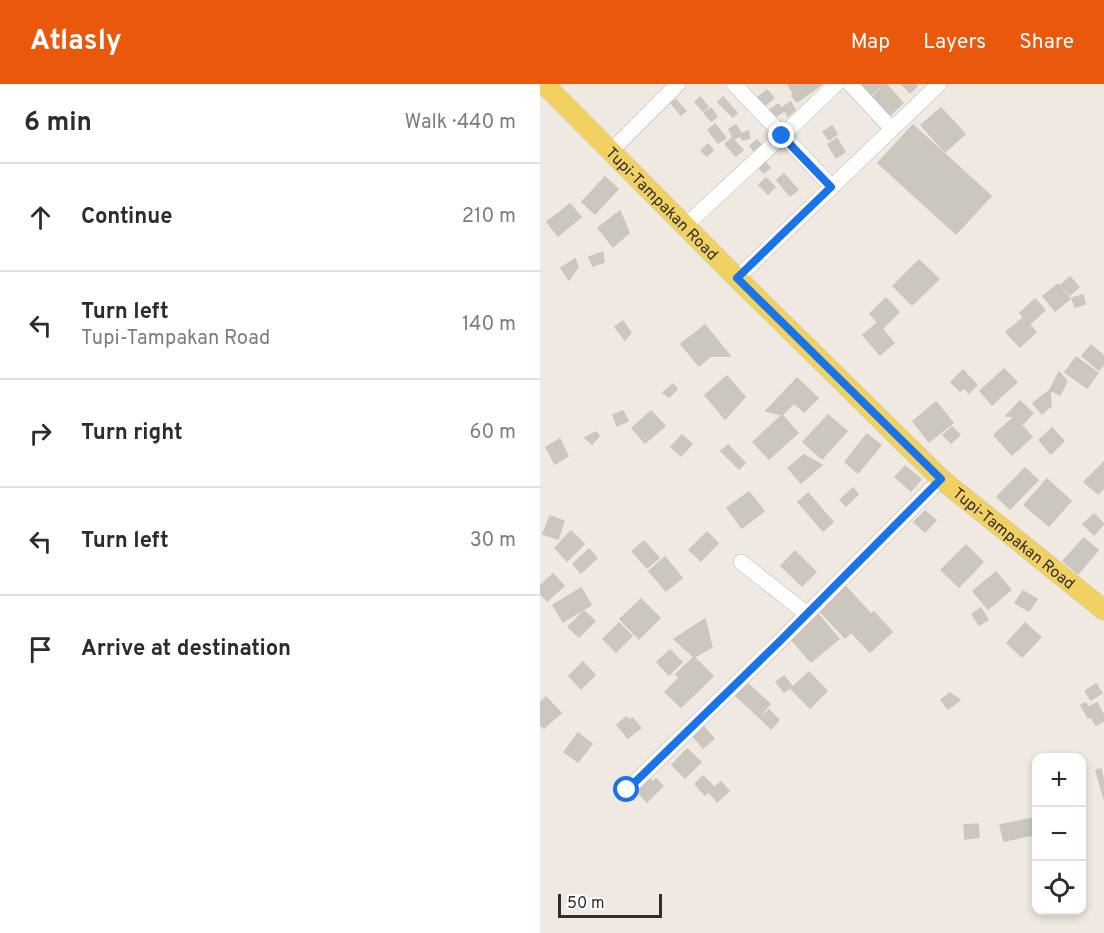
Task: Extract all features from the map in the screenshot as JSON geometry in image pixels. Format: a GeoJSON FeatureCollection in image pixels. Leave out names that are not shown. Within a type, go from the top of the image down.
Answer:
{"type":"FeatureCollection","features":[{"type":"Feature","properties":{"kind":"main road","name":"Tupi-Tampakan Road"},"geometry":{"type":"LineString","coordinates":[[544,84],[941,479],[1104,610]]}},
{"type":"Feature","properties":{"kind":"street"},"geometry":{"type":"LineString","coordinates":[[611,151],[678,84]]}},
{"type":"Feature","properties":{"kind":"street"},"geometry":{"type":"LineString","coordinates":[[734,84],[831,187]]}},
{"type":"Feature","properties":{"kind":"street"},"geometry":{"type":"LineString","coordinates":[[685,226],[836,84]]}},
{"type":"Feature","properties":{"kind":"street"},"geometry":{"type":"LineString","coordinates":[[850,84],[892,129]]}},
{"type":"Feature","properties":{"kind":"street"},"geometry":{"type":"LineString","coordinates":[[737,278],[939,84]]}},
{"type":"Feature","properties":{"kind":"street"},"geometry":{"type":"LineString","coordinates":[[627,790],[941,479]]}},
{"type":"Feature","properties":{"kind":"street"},"geometry":{"type":"LineString","coordinates":[[741,562],[807,614]]}},
{"type":"Feature","properties":{"kind":"building"},"geometry":{"type":"Polygon","coordinates":[[[788,84],[820,84],[821,85],[797,102],[788,84]]]}},
{"type":"Feature","properties":{"kind":"building"},"geometry":{"type":"Polygon","coordinates":[[[858,84],[883,84],[883,85],[868,97],[858,84]]]}},
{"type":"Feature","properties":{"kind":"building"},"geometry":{"type":"Polygon","coordinates":[[[886,84],[903,103],[887,118],[870,99],[886,84]]]}},
{"type":"Feature","properties":{"kind":"building"},"geometry":{"type":"Polygon","coordinates":[[[902,84],[916,84],[917,86],[910,93],[902,84]]]}},
{"type":"Feature","properties":{"kind":"building"},"geometry":{"type":"Polygon","coordinates":[[[767,90],[774,98],[763,107],[756,99],[767,90]]]}},
{"type":"Feature","properties":{"kind":"building"},"geometry":{"type":"Polygon","coordinates":[[[700,97],[708,107],[703,111],[695,102],[700,97]]]}},
{"type":"Feature","properties":{"kind":"building"},"geometry":{"type":"Polygon","coordinates":[[[723,97],[737,113],[733,117],[718,102],[723,97]]]}},
{"type":"Feature","properties":{"kind":"building"},"geometry":{"type":"Polygon","coordinates":[[[676,100],[686,111],[681,115],[671,103],[676,100]]]}},
{"type":"Feature","properties":{"kind":"building"},"geometry":{"type":"Polygon","coordinates":[[[791,102],[795,110],[788,116],[783,107],[791,102]]]}},
{"type":"Feature","properties":{"kind":"building"},"geometry":{"type":"Polygon","coordinates":[[[778,104],[784,111],[775,117],[770,110],[778,104]]]}},
{"type":"Feature","properties":{"kind":"building"},"geometry":{"type":"Polygon","coordinates":[[[711,108],[717,117],[711,121],[704,113],[711,108]]]}},
{"type":"Feature","properties":{"kind":"building"},"geometry":{"type":"Polygon","coordinates":[[[941,108],[965,134],[945,152],[921,125],[941,108]]]}},
{"type":"Feature","properties":{"kind":"building"},"geometry":{"type":"Polygon","coordinates":[[[715,124],[726,138],[718,143],[708,130],[715,124]]]}},
{"type":"Feature","properties":{"kind":"building"},"geometry":{"type":"Polygon","coordinates":[[[736,125],[742,135],[734,139],[729,129],[736,125]]]}},
{"type":"Feature","properties":{"kind":"building"},"geometry":{"type":"Polygon","coordinates":[[[913,125],[991,196],[956,234],[878,163],[913,125]]]}},
{"type":"Feature","properties":{"kind":"building"},"geometry":{"type":"Polygon","coordinates":[[[832,126],[837,134],[829,140],[823,132],[832,126]]]}},
{"type":"Feature","properties":{"kind":"building"},"geometry":{"type":"Polygon","coordinates":[[[748,131],[750,138],[743,140],[739,135],[748,131]]]}},
{"type":"Feature","properties":{"kind":"building"},"geometry":{"type":"Polygon","coordinates":[[[732,138],[743,150],[736,156],[725,144],[732,138]]]}},
{"type":"Feature","properties":{"kind":"building"},"geometry":{"type":"Polygon","coordinates":[[[837,138],[845,152],[836,158],[828,144],[837,138]]]}},
{"type":"Feature","properties":{"kind":"building"},"geometry":{"type":"Polygon","coordinates":[[[757,140],[762,146],[755,152],[750,146],[757,140]]]}},
{"type":"Feature","properties":{"kind":"building"},"geometry":{"type":"Polygon","coordinates":[[[708,144],[713,150],[707,156],[701,151],[708,144]]]}},
{"type":"Feature","properties":{"kind":"building"},"geometry":{"type":"Polygon","coordinates":[[[765,162],[770,168],[763,173],[759,167],[765,162]]]}},
{"type":"Feature","properties":{"kind":"building"},"geometry":{"type":"Polygon","coordinates":[[[784,174],[798,190],[790,196],[777,180],[784,174]]]}},
{"type":"Feature","properties":{"kind":"building"},"geometry":{"type":"Polygon","coordinates":[[[605,177],[618,189],[595,214],[582,202],[605,177]]]}},
{"type":"Feature","properties":{"kind":"building"},"geometry":{"type":"Polygon","coordinates":[[[766,178],[775,187],[768,194],[759,185],[766,178]]]}},
{"type":"Feature","properties":{"kind":"building"},"geometry":{"type":"Polygon","coordinates":[[[570,204],[581,217],[558,236],[547,222],[570,204]]]}},
{"type":"Feature","properties":{"kind":"building"},"geometry":{"type":"Polygon","coordinates":[[[620,211],[629,233],[613,247],[598,228],[620,211]]]}},
{"type":"Feature","properties":{"kind":"building"},"geometry":{"type":"Polygon","coordinates":[[[603,252],[604,262],[593,266],[589,257],[603,252]]]}},
{"type":"Feature","properties":{"kind":"building"},"geometry":{"type":"Polygon","coordinates":[[[575,259],[578,267],[569,280],[561,268],[575,259]]]}},
{"type":"Feature","properties":{"kind":"building"},"geometry":{"type":"Polygon","coordinates":[[[919,260],[939,279],[912,305],[893,286],[919,260]]]}},
{"type":"Feature","properties":{"kind":"building"},"geometry":{"type":"Polygon","coordinates":[[[1070,277],[1079,287],[1070,295],[1061,285],[1070,277]]]}},
{"type":"Feature","properties":{"kind":"building"},"geometry":{"type":"Polygon","coordinates":[[[1058,284],[1070,299],[1055,311],[1043,296],[1058,284]]]}},
{"type":"Feature","properties":{"kind":"building"},"geometry":{"type":"Polygon","coordinates":[[[1083,295],[1085,304],[1075,307],[1072,298],[1083,295]]]}},
{"type":"Feature","properties":{"kind":"building"},"geometry":{"type":"Polygon","coordinates":[[[886,298],[899,312],[883,328],[870,314],[886,298]]]}},
{"type":"Feature","properties":{"kind":"building"},"geometry":{"type":"Polygon","coordinates":[[[1035,299],[1045,310],[1029,325],[1020,313],[1035,299]]]}},
{"type":"Feature","properties":{"kind":"building"},"geometry":{"type":"Polygon","coordinates":[[[1023,318],[1036,332],[1020,347],[1006,332],[1023,318]]]}},
{"type":"Feature","properties":{"kind":"building"},"geometry":{"type":"Polygon","coordinates":[[[623,321],[631,333],[625,340],[615,327],[623,321]]]}},
{"type":"Feature","properties":{"kind":"building"},"geometry":{"type":"Polygon","coordinates":[[[877,323],[894,343],[880,355],[863,335],[877,323]]]}},
{"type":"Feature","properties":{"kind":"building"},"geometry":{"type":"Polygon","coordinates":[[[705,325],[730,356],[711,356],[699,366],[681,344],[705,325]]]}},
{"type":"Feature","properties":{"kind":"building"},"geometry":{"type":"Polygon","coordinates":[[[1091,345],[1104,356],[1104,364],[1099,370],[1082,356],[1091,345]]]}},
{"type":"Feature","properties":{"kind":"building"},"geometry":{"type":"Polygon","coordinates":[[[1076,357],[1098,373],[1087,388],[1065,372],[1076,357]]]}},
{"type":"Feature","properties":{"kind":"building"},"geometry":{"type":"Polygon","coordinates":[[[1004,369],[1017,382],[992,405],[980,391],[1004,369]]]}},
{"type":"Feature","properties":{"kind":"building"},"geometry":{"type":"Polygon","coordinates":[[[963,370],[977,385],[969,393],[964,388],[960,391],[951,382],[963,370]]]}},
{"type":"Feature","properties":{"kind":"building"},"geometry":{"type":"Polygon","coordinates":[[[1059,372],[1067,381],[1060,395],[1050,390],[1059,372]]]}},
{"type":"Feature","properties":{"kind":"building"},"geometry":{"type":"Polygon","coordinates":[[[727,376],[745,397],[725,419],[705,395],[727,376]]]}},
{"type":"Feature","properties":{"kind":"building"},"geometry":{"type":"Polygon","coordinates":[[[797,378],[818,398],[804,412],[794,403],[782,415],[766,411],[797,378]]]}},
{"type":"Feature","properties":{"kind":"building"},"geometry":{"type":"Polygon","coordinates":[[[673,384],[677,389],[669,397],[663,393],[673,384]]]}},
{"type":"Feature","properties":{"kind":"building"},"geometry":{"type":"Polygon","coordinates":[[[1050,390],[1051,406],[1042,414],[1033,403],[1050,390]]]}},
{"type":"Feature","properties":{"kind":"building"},"geometry":{"type":"Polygon","coordinates":[[[1020,401],[1033,413],[1019,428],[1014,417],[1006,416],[1020,401]]]}},
{"type":"Feature","properties":{"kind":"building"},"geometry":{"type":"Polygon","coordinates":[[[936,402],[953,423],[929,442],[913,421],[936,402]]]}},
{"type":"Feature","properties":{"kind":"building"},"geometry":{"type":"Polygon","coordinates":[[[623,411],[628,421],[617,426],[613,415],[623,411]]]}},
{"type":"Feature","properties":{"kind":"building"},"geometry":{"type":"Polygon","coordinates":[[[651,411],[665,426],[645,443],[632,428],[651,411]]]}},
{"type":"Feature","properties":{"kind":"building"},"geometry":{"type":"Polygon","coordinates":[[[782,415],[798,433],[769,459],[753,442],[782,415]]]}},
{"type":"Feature","properties":{"kind":"building"},"geometry":{"type":"Polygon","coordinates":[[[828,415],[847,431],[822,459],[803,442],[828,415]]]}},
{"type":"Feature","properties":{"kind":"building"},"geometry":{"type":"Polygon","coordinates":[[[1014,417],[1032,437],[1012,455],[994,435],[1014,417]]]}},
{"type":"Feature","properties":{"kind":"building"},"geometry":{"type":"Polygon","coordinates":[[[952,427],[960,435],[951,443],[943,435],[952,427]]]}},
{"type":"Feature","properties":{"kind":"building"},"geometry":{"type":"Polygon","coordinates":[[[1052,428],[1064,441],[1051,454],[1039,440],[1052,428]]]}},
{"type":"Feature","properties":{"kind":"building"},"geometry":{"type":"Polygon","coordinates":[[[596,432],[599,436],[592,444],[585,438],[596,432]]]}},
{"type":"Feature","properties":{"kind":"building"},"geometry":{"type":"Polygon","coordinates":[[[867,434],[881,445],[858,473],[845,462],[867,434]]]}},
{"type":"Feature","properties":{"kind":"building"},"geometry":{"type":"Polygon","coordinates":[[[682,435],[692,444],[681,456],[671,447],[682,435]]]}},
{"type":"Feature","properties":{"kind":"building"},"geometry":{"type":"Polygon","coordinates":[[[560,439],[568,456],[555,464],[546,447],[560,439]]]}},
{"type":"Feature","properties":{"kind":"building"},"geometry":{"type":"Polygon","coordinates":[[[728,445],[745,463],[739,469],[721,451],[728,445]]]}},
{"type":"Feature","properties":{"kind":"building"},"geometry":{"type":"Polygon","coordinates":[[[804,455],[822,465],[801,483],[788,468],[804,455]]]}},
{"type":"Feature","properties":{"kind":"building"},"geometry":{"type":"Polygon","coordinates":[[[1104,462],[1104,488],[1098,494],[1084,482],[1104,462]]]}},
{"type":"Feature","properties":{"kind":"building"},"geometry":{"type":"Polygon","coordinates":[[[905,466],[921,479],[911,491],[895,477],[905,466]]]}},
{"type":"Feature","properties":{"kind":"building"},"geometry":{"type":"Polygon","coordinates":[[[1025,468],[1038,480],[1010,509],[997,497],[1025,468]]]}},
{"type":"Feature","properties":{"kind":"building"},"geometry":{"type":"Polygon","coordinates":[[[1047,479],[1071,501],[1049,526],[1024,505],[1047,479]]]}},
{"type":"Feature","properties":{"kind":"building"},"geometry":{"type":"Polygon","coordinates":[[[853,488],[858,494],[846,506],[840,500],[853,488]]]}},
{"type":"Feature","properties":{"kind":"building"},"geometry":{"type":"Polygon","coordinates":[[[749,492],[764,511],[742,528],[727,508],[749,492]]]}},
{"type":"Feature","properties":{"kind":"building"},"geometry":{"type":"Polygon","coordinates":[[[808,493],[833,522],[823,531],[798,502],[808,493]]]}},
{"type":"Feature","properties":{"kind":"building"},"geometry":{"type":"Polygon","coordinates":[[[925,511],[936,520],[925,532],[914,522],[925,511]]]}},
{"type":"Feature","properties":{"kind":"building"},"geometry":{"type":"Polygon","coordinates":[[[1094,514],[1104,524],[1094,535],[1083,524],[1094,514]]]}},
{"type":"Feature","properties":{"kind":"building"},"geometry":{"type":"Polygon","coordinates":[[[550,516],[564,521],[558,539],[543,534],[550,516]]]}},
{"type":"Feature","properties":{"kind":"building"},"geometry":{"type":"Polygon","coordinates":[[[571,531],[584,544],[567,561],[555,548],[571,531]]]}},
{"type":"Feature","properties":{"kind":"building"},"geometry":{"type":"Polygon","coordinates":[[[707,532],[718,543],[701,561],[689,550],[707,532]]]}},
{"type":"Feature","properties":{"kind":"building"},"geometry":{"type":"Polygon","coordinates":[[[1084,538],[1098,550],[1078,574],[1063,561],[1084,538]]]}},
{"type":"Feature","properties":{"kind":"building"},"geometry":{"type":"Polygon","coordinates":[[[644,541],[659,558],[647,568],[632,551],[644,541]]]}},
{"type":"Feature","properties":{"kind":"building"},"geometry":{"type":"Polygon","coordinates":[[[966,545],[983,562],[959,587],[941,570],[966,545]]]}},
{"type":"Feature","properties":{"kind":"building"},"geometry":{"type":"Polygon","coordinates":[[[589,549],[597,558],[581,573],[573,564],[589,549]]]}},
{"type":"Feature","properties":{"kind":"building"},"geometry":{"type":"Polygon","coordinates":[[[795,551],[816,572],[802,586],[781,566],[795,551]]]}},
{"type":"Feature","properties":{"kind":"building"},"geometry":{"type":"Polygon","coordinates":[[[665,557],[682,578],[666,591],[649,571],[665,557]]]}},
{"type":"Feature","properties":{"kind":"building"},"geometry":{"type":"Polygon","coordinates":[[[996,572],[1011,590],[988,609],[973,591],[996,572]]]}},
{"type":"Feature","properties":{"kind":"building"},"geometry":{"type":"Polygon","coordinates":[[[553,574],[564,586],[547,601],[540,593],[540,586],[553,574]]]}},
{"type":"Feature","properties":{"kind":"building"},"geometry":{"type":"Polygon","coordinates":[[[843,584],[871,614],[874,612],[845,638],[817,608],[843,584]]]}},
{"type":"Feature","properties":{"kind":"building"},"geometry":{"type":"Polygon","coordinates":[[[581,588],[591,605],[563,622],[553,605],[581,588]]]}},
{"type":"Feature","properties":{"kind":"building"},"geometry":{"type":"Polygon","coordinates":[[[1023,591],[1037,599],[1029,611],[1015,603],[1023,591]]]}},
{"type":"Feature","properties":{"kind":"building"},"geometry":{"type":"Polygon","coordinates":[[[641,599],[660,618],[639,639],[620,619],[641,599]]]}},
{"type":"Feature","properties":{"kind":"building"},"geometry":{"type":"Polygon","coordinates":[[[981,608],[988,620],[979,625],[972,614],[981,608]]]}},
{"type":"Feature","properties":{"kind":"building"},"geometry":{"type":"Polygon","coordinates":[[[584,611],[595,621],[579,637],[568,627],[584,611]]]}},
{"type":"Feature","properties":{"kind":"building"},"geometry":{"type":"Polygon","coordinates":[[[874,612],[892,632],[870,652],[852,633],[874,612]]]}},
{"type":"Feature","properties":{"kind":"building"},"geometry":{"type":"Polygon","coordinates":[[[818,614],[839,639],[811,662],[790,638],[818,614]]]}},
{"type":"Feature","properties":{"kind":"building"},"geometry":{"type":"Polygon","coordinates":[[[705,619],[712,647],[694,657],[674,639],[705,619]]]}},
{"type":"Feature","properties":{"kind":"building"},"geometry":{"type":"Polygon","coordinates":[[[619,623],[632,636],[616,652],[603,639],[619,623]]]}},
{"type":"Feature","properties":{"kind":"building"},"geometry":{"type":"Polygon","coordinates":[[[1025,623],[1041,637],[1022,657],[1007,643],[1025,623]]]}},
{"type":"Feature","properties":{"kind":"building"},"geometry":{"type":"Polygon","coordinates":[[[670,650],[682,662],[669,675],[657,662],[670,650]]]}},
{"type":"Feature","properties":{"kind":"building"},"geometry":{"type":"Polygon","coordinates":[[[694,657],[713,676],[695,694],[676,674],[694,657]]]}},
{"type":"Feature","properties":{"kind":"building"},"geometry":{"type":"Polygon","coordinates":[[[583,662],[595,675],[581,689],[569,676],[583,662]]]}},
{"type":"Feature","properties":{"kind":"building"},"geometry":{"type":"Polygon","coordinates":[[[809,672],[827,691],[810,708],[791,689],[809,672]]]}},
{"type":"Feature","properties":{"kind":"building"},"geometry":{"type":"Polygon","coordinates":[[[784,676],[792,686],[784,692],[776,682],[784,676]]]}},
{"type":"Feature","properties":{"kind":"building"},"geometry":{"type":"Polygon","coordinates":[[[679,678],[695,694],[681,707],[665,692],[679,678]]]}},
{"type":"Feature","properties":{"kind":"building"},"geometry":{"type":"Polygon","coordinates":[[[746,682],[770,704],[759,717],[734,694],[746,682]]]}},
{"type":"Feature","properties":{"kind":"building"},"geometry":{"type":"Polygon","coordinates":[[[1096,684],[1102,693],[1091,700],[1085,691],[1096,684]]]}},
{"type":"Feature","properties":{"kind":"building"},"geometry":{"type":"Polygon","coordinates":[[[950,693],[960,700],[948,709],[941,700],[950,693]]]}},
{"type":"Feature","properties":{"kind":"building"},"geometry":{"type":"Polygon","coordinates":[[[546,697],[561,713],[544,728],[540,724],[540,703],[546,697]]]}},
{"type":"Feature","properties":{"kind":"building"},"geometry":{"type":"Polygon","coordinates":[[[1086,703],[1088,707],[1097,703],[1104,716],[1104,721],[1096,725],[1091,717],[1088,718],[1081,705],[1086,703]]]}},
{"type":"Feature","properties":{"kind":"building"},"geometry":{"type":"Polygon","coordinates":[[[769,710],[779,720],[771,729],[760,718],[769,710]]]}},
{"type":"Feature","properties":{"kind":"building"},"geometry":{"type":"Polygon","coordinates":[[[626,717],[629,720],[632,718],[641,728],[628,738],[617,725],[626,717]]]}},
{"type":"Feature","properties":{"kind":"building"},"geometry":{"type":"Polygon","coordinates":[[[701,724],[714,739],[703,748],[690,733],[701,724]]]}},
{"type":"Feature","properties":{"kind":"building"},"geometry":{"type":"Polygon","coordinates":[[[578,733],[592,744],[578,762],[564,752],[578,733]]]}},
{"type":"Feature","properties":{"kind":"building"},"geometry":{"type":"Polygon","coordinates":[[[687,749],[701,762],[685,778],[672,765],[687,749]]]}},
{"type":"Feature","properties":{"kind":"building"},"geometry":{"type":"Polygon","coordinates":[[[1101,769],[1104,782],[1104,799],[1096,770],[1101,769]]]}},
{"type":"Feature","properties":{"kind":"building"},"geometry":{"type":"Polygon","coordinates":[[[645,774],[653,782],[656,779],[663,786],[647,802],[632,786],[645,774]]]}},
{"type":"Feature","properties":{"kind":"building"},"geometry":{"type":"Polygon","coordinates":[[[703,776],[714,787],[705,795],[695,784],[703,776]]]}},
{"type":"Feature","properties":{"kind":"building"},"geometry":{"type":"Polygon","coordinates":[[[721,782],[729,791],[717,802],[709,792],[721,782]]]}},
{"type":"Feature","properties":{"kind":"building"},"geometry":{"type":"Polygon","coordinates":[[[1032,818],[1032,835],[1004,841],[1000,825],[1032,818]]]}},
{"type":"Feature","properties":{"kind":"building"},"geometry":{"type":"Polygon","coordinates":[[[978,824],[979,837],[965,839],[964,825],[978,824]]]}},
{"type":"Feature","properties":{"kind":"route"},"geometry":{"type":"LineString","coordinates":[[627,790],[941,479],[737,278],[831,187],[782,136]]}}]}
